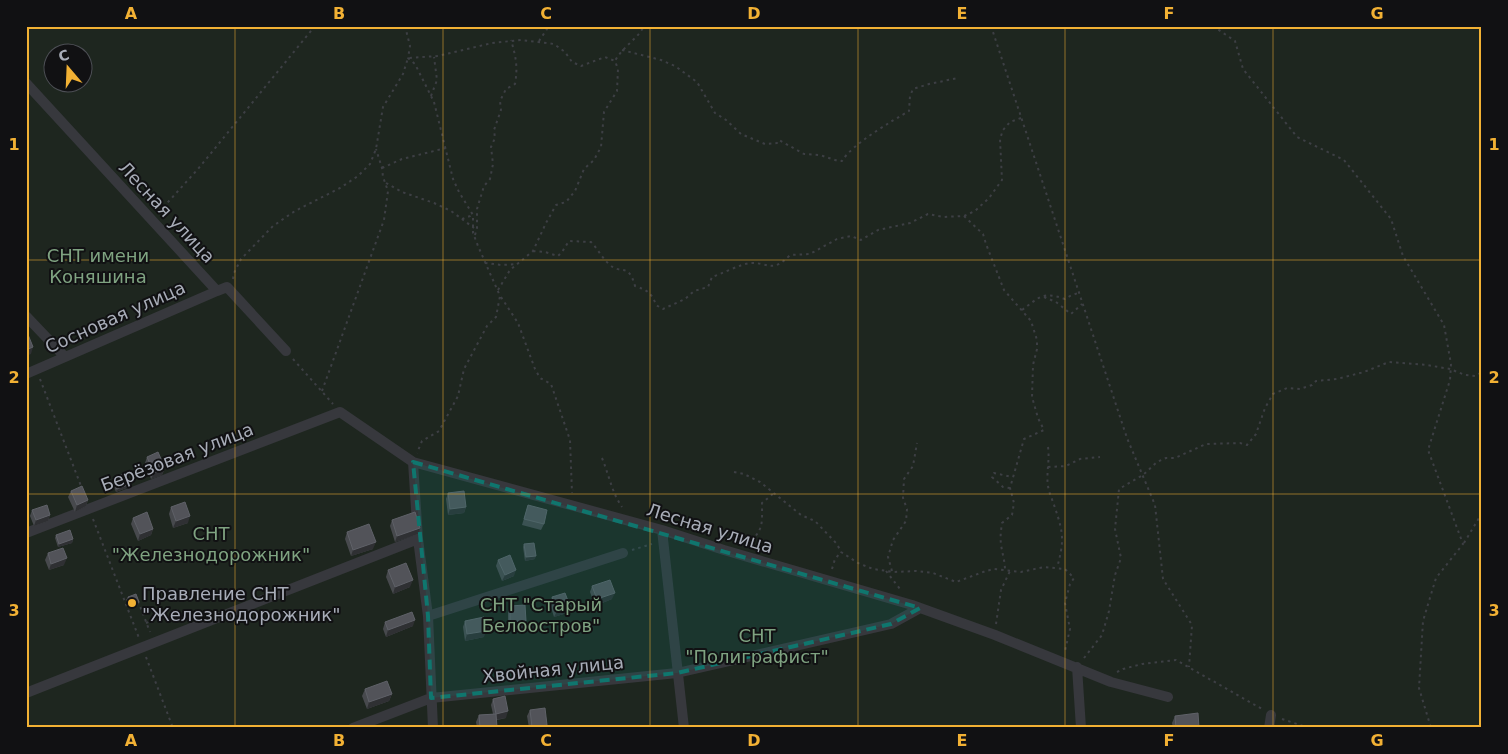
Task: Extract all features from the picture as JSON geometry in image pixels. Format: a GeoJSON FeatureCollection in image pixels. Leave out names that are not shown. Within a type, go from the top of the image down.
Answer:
{"type":"FeatureCollection","features":[{"type":"Feature","properties":{"kind":"street","name":"Лесная улица"},"geometry":{"type":"LineString","coordinates":[[26,83],[217,290]]}},
{"type":"Feature","properties":{"kind":"street"},"geometry":{"type":"LineString","coordinates":[[217,290],[227,287],[286,351]]}},
{"type":"Feature","properties":{"kind":"street","name":"Сосновая улица"},"geometry":{"type":"LineString","coordinates":[[26,374],[217,290]]}},
{"type":"Feature","properties":{"kind":"street"},"geometry":{"type":"LineString","coordinates":[[26,316],[65,357]]}},
{"type":"Feature","properties":{"kind":"street","name":"Лесная улица"},"geometry":{"type":"LineString","coordinates":[[340,412],[413,462],[628,521],[662,536],[735,554],[916,607],[995,635],[1103,678],[1168,697]]}},
{"type":"Feature","properties":{"kind":"street","name":"Берёзовая улица"},"geometry":{"type":"LineString","coordinates":[[26,533],[340,412]]}},
{"type":"Feature","properties":{"kind":"street"},"geometry":{"type":"LineString","coordinates":[[413,462],[418,539],[428,616],[433,728]]}},
{"type":"Feature","properties":{"kind":"street"},"geometry":{"type":"LineString","coordinates":[[662,536],[684,728]]}},
{"type":"Feature","properties":{"kind":"street"},"geometry":{"type":"LineString","coordinates":[[26,693],[418,539]]}},
{"type":"Feature","properties":{"kind":"street"},"geometry":{"type":"LineString","coordinates":[[428,616],[623,553]]}},
{"type":"Feature","properties":{"kind":"street","name":"Хвойная улица"},"geometry":{"type":"LineString","coordinates":[[353,728],[431,698],[677,673],[891,624],[916,607]]}},
{"type":"Feature","properties":{"kind":"street"},"geometry":{"type":"LineString","coordinates":[[1077,667],[1081,728]]}},
{"type":"Feature","properties":{"kind":"street"},"geometry":{"type":"LineString","coordinates":[[1269,728],[1271,714]]}},
{"type":"Feature","properties":{"kind":"path"},"geometry":{"type":"LineString","coordinates":[[152,220],[198,169],[315,26]]}},
{"type":"Feature","properties":{"kind":"path"},"geometry":{"type":"LineString","coordinates":[[234,294],[233,277],[241,259],[273,226],[295,211],[340,188],[358,176],[370,164],[376,149],[383,107],[404,74],[410,46],[405,26]]}},
{"type":"Feature","properties":{"kind":"path"},"geometry":{"type":"LineString","coordinates":[[539,41],[549,26]]}},
{"type":"Feature","properties":{"kind":"path"},"geometry":{"type":"LineString","coordinates":[[498,290],[516,264],[533,251],[556,205],[566,202],[575,191],[584,169],[594,160],[601,147],[604,112],[617,91],[618,69],[616,61],[622,50],[639,34],[644,26]]}},
{"type":"Feature","properties":{"kind":"path"},"geometry":{"type":"LineString","coordinates":[[991,26],[1127,438],[1155,505],[1163,579],[1192,625],[1189,667]]}},
{"type":"Feature","properties":{"kind":"path"},"geometry":{"type":"LineString","coordinates":[[1212,26],[1234,41],[1243,69],[1297,137],[1344,160],[1391,219],[1402,256],[1444,325],[1451,364],[1450,380],[1428,450],[1463,544]]}},
{"type":"Feature","properties":{"kind":"path"},"geometry":{"type":"LineString","coordinates":[[408,58],[433,56],[511,40],[539,41],[554,44],[566,52],[572,62],[581,66],[604,57],[616,61]]}},
{"type":"Feature","properties":{"kind":"path"},"geometry":{"type":"LineString","coordinates":[[474,236],[477,228],[477,209],[480,196],[484,186],[490,179],[493,164],[491,147],[495,138],[494,130],[501,110],[500,101],[506,89],[515,84],[518,70],[511,40]]}},
{"type":"Feature","properties":{"kind":"path"},"geometry":{"type":"LineString","coordinates":[[622,50],[661,60],[675,66],[697,82],[715,113],[741,134],[765,144],[777,143],[779,140],[804,154],[820,155],[838,161],[842,161],[846,154],[884,126],[909,111],[910,96],[913,89],[958,78]]}},
{"type":"Feature","properties":{"kind":"path"},"geometry":{"type":"LineString","coordinates":[[431,96],[437,80],[433,56]]}},
{"type":"Feature","properties":{"kind":"path"},"geometry":{"type":"LineString","coordinates":[[408,58],[416,64],[434,102],[439,116],[453,179],[471,213],[474,236],[485,263],[500,296],[518,323],[535,369],[540,378],[551,384],[570,440],[572,506]]}},
{"type":"Feature","properties":{"kind":"path"},"geometry":{"type":"LineString","coordinates":[[533,251],[558,256],[569,241],[591,242],[609,264],[615,268],[623,269],[632,275],[635,286],[653,296],[656,305],[663,309],[684,299],[694,291],[708,287],[712,277],[750,264],[772,266],[783,262],[790,255],[810,254],[837,239],[851,236],[861,240],[878,230],[910,223],[928,214],[943,217],[964,216],[975,211],[990,198],[1002,180],[1000,139],[1003,130],[1010,122],[1022,118]]}},
{"type":"Feature","properties":{"kind":"path"},"geometry":{"type":"LineString","coordinates":[[382,168],[402,159],[446,148]]}},
{"type":"Feature","properties":{"kind":"path"},"geometry":{"type":"LineString","coordinates":[[322,391],[384,220],[388,191],[376,149]]}},
{"type":"Feature","properties":{"kind":"path"},"geometry":{"type":"LineString","coordinates":[[385,182],[402,192],[434,202],[474,228]]}},
{"type":"Feature","properties":{"kind":"path"},"geometry":{"type":"LineString","coordinates":[[462,219],[470,216],[471,213]]}},
{"type":"Feature","properties":{"kind":"path"},"geometry":{"type":"LineString","coordinates":[[964,216],[983,234],[1004,290],[1031,322],[1038,340],[1033,365],[1032,397],[1038,418],[1044,430],[1024,439],[1012,476],[1010,488],[1014,503],[1012,515],[1002,523],[1000,544],[1005,560],[1005,570]]}},
{"type":"Feature","properties":{"kind":"path"},"geometry":{"type":"LineString","coordinates":[[485,263],[501,266],[516,264]]}},
{"type":"Feature","properties":{"kind":"path"},"geometry":{"type":"LineString","coordinates":[[1022,310],[1049,294],[1065,300],[1078,293]]}},
{"type":"Feature","properties":{"kind":"path"},"geometry":{"type":"LineString","coordinates":[[413,462],[422,441],[440,431],[458,396],[464,369],[486,326],[496,317],[500,296]]}},
{"type":"Feature","properties":{"kind":"path"},"geometry":{"type":"LineString","coordinates":[[1042,297],[1056,302],[1071,314],[1082,304]]}},
{"type":"Feature","properties":{"kind":"path"},"geometry":{"type":"LineString","coordinates":[[286,351],[340,412]]}},
{"type":"Feature","properties":{"kind":"path"},"geometry":{"type":"LineString","coordinates":[[1077,667],[1102,635],[1109,611],[1115,575],[1121,558],[1114,529],[1119,489],[1143,475],[1157,462],[1166,458],[1175,458],[1206,444],[1240,443],[1247,446],[1256,434],[1265,408],[1273,394],[1288,388],[1300,389],[1312,385],[1316,381],[1337,379],[1364,372],[1389,362],[1427,365],[1450,369],[1465,375],[1476,376],[1482,372]]}},
{"type":"Feature","properties":{"kind":"path"},"geometry":{"type":"LineString","coordinates":[[36,369],[82,490]]}},
{"type":"Feature","properties":{"kind":"path"},"geometry":{"type":"LineString","coordinates":[[892,571],[888,558],[893,540],[906,521],[907,509],[903,498],[904,479],[912,466],[917,443]]}},
{"type":"Feature","properties":{"kind":"path"},"geometry":{"type":"LineString","coordinates":[[1048,447],[1048,488],[1061,524],[1063,538],[1057,568]]}},
{"type":"Feature","properties":{"kind":"path"},"geometry":{"type":"LineString","coordinates":[[1048,467],[1066,466],[1080,459],[1100,457]]}},
{"type":"Feature","properties":{"kind":"path"},"geometry":{"type":"LineString","coordinates":[[602,458],[613,490],[627,515],[628,521]]}},
{"type":"Feature","properties":{"kind":"path"},"geometry":{"type":"LineString","coordinates":[[734,472],[744,474],[760,482],[801,515],[815,521],[837,544],[841,552],[858,563],[873,569],[892,571],[916,570],[933,573],[956,582],[994,569],[1021,572],[1044,567],[1065,569],[1074,578],[1070,584],[1065,603],[1070,629],[1062,661]]}},
{"type":"Feature","properties":{"kind":"path"},"geometry":{"type":"LineString","coordinates":[[1010,488],[1004,487],[992,477],[994,473],[1012,476]]}},
{"type":"Feature","properties":{"kind":"path"},"geometry":{"type":"LineString","coordinates":[[735,554],[760,532],[762,503],[774,493]]}},
{"type":"Feature","properties":{"kind":"path"},"geometry":{"type":"LineString","coordinates":[[89,508],[173,728]]}},
{"type":"Feature","properties":{"kind":"path"},"geometry":{"type":"LineString","coordinates":[[1430,728],[1419,688],[1423,621],[1436,578],[1463,544],[1482,513]]}},
{"type":"Feature","properties":{"kind":"path"},"geometry":{"type":"LineString","coordinates":[[623,553],[662,536]]}},
{"type":"Feature","properties":{"kind":"path"},"geometry":{"type":"LineString","coordinates":[[826,580],[832,570],[835,559],[841,552]]}},
{"type":"Feature","properties":{"kind":"path"},"geometry":{"type":"LineString","coordinates":[[886,570],[916,607]]}},
{"type":"Feature","properties":{"kind":"path"},"geometry":{"type":"LineString","coordinates":[[995,635],[1001,590],[1010,571]]}},
{"type":"Feature","properties":{"kind":"path"},"geometry":{"type":"LineString","coordinates":[[135,595],[154,642]]}},
{"type":"Feature","properties":{"kind":"path"},"geometry":{"type":"LineString","coordinates":[[146,623],[178,610]]}},
{"type":"Feature","properties":{"kind":"path"},"geometry":{"type":"LineString","coordinates":[[1103,678],[1123,669],[1142,664],[1176,660],[1271,714],[1309,728]]}},
{"type":"Feature","properties":{"kind":"highlighted area"},"geometry":{"type":"Polygon","coordinates":[[[413,462],[920,608],[891,624],[677,673],[431,698],[428,616],[413,462]]]}},
{"type":"Feature","properties":{"kind":"green space"},"geometry":{"type":"Polygon","coordinates":[[[26,26],[1482,26],[1482,728],[26,728],[26,26]]]}},
{"type":"Feature","properties":{"kind":"building"},"geometry":{"type":"Polygon","coordinates":[[[26,332],[33,347],[26,350],[26,332]]]}},
{"type":"Feature","properties":{"kind":"building"},"geometry":{"type":"Polygon","coordinates":[[[158,452],[165,468],[154,473],[147,457],[158,452]]]}},
{"type":"Feature","properties":{"kind":"building"},"geometry":{"type":"Polygon","coordinates":[[[126,473],[130,484],[117,489],[113,478],[126,473]]]}},
{"type":"Feature","properties":{"kind":"building"},"geometry":{"type":"Polygon","coordinates":[[[82,486],[88,500],[77,505],[71,491],[82,486]]]}},
{"type":"Feature","properties":{"kind":"building"},"geometry":{"type":"Polygon","coordinates":[[[464,491],[466,507],[450,509],[448,493],[464,491]]]}},
{"type":"Feature","properties":{"kind":"building"},"geometry":{"type":"Polygon","coordinates":[[[185,502],[190,516],[176,521],[171,507],[185,502]]]}},
{"type":"Feature","properties":{"kind":"building"},"geometry":{"type":"Polygon","coordinates":[[[47,505],[50,515],[36,520],[32,510],[47,505]]]}},
{"type":"Feature","properties":{"kind":"building"},"geometry":{"type":"Polygon","coordinates":[[[528,505],[547,510],[544,524],[524,519],[528,505]]]}},
{"type":"Feature","properties":{"kind":"building"},"geometry":{"type":"Polygon","coordinates":[[[147,512],[153,529],[140,534],[133,518],[147,512]]]}},
{"type":"Feature","properties":{"kind":"building"},"geometry":{"type":"Polygon","coordinates":[[[415,512],[420,528],[397,536],[392,520],[415,512]]]}},
{"type":"Feature","properties":{"kind":"building"},"geometry":{"type":"Polygon","coordinates":[[[369,524],[376,542],[353,550],[347,532],[369,524]]]}},
{"type":"Feature","properties":{"kind":"building"},"geometry":{"type":"Polygon","coordinates":[[[70,530],[73,539],[59,544],[56,535],[70,530]]]}},
{"type":"Feature","properties":{"kind":"building"},"geometry":{"type":"Polygon","coordinates":[[[534,543],[536,556],[526,557],[524,544],[534,543]]]}},
{"type":"Feature","properties":{"kind":"building"},"geometry":{"type":"Polygon","coordinates":[[[63,548],[67,558],[51,564],[48,553],[63,548]]]}},
{"type":"Feature","properties":{"kind":"building"},"geometry":{"type":"Polygon","coordinates":[[[510,555],[516,570],[505,575],[498,560],[510,555]]]}},
{"type":"Feature","properties":{"kind":"building"},"geometry":{"type":"Polygon","coordinates":[[[406,563],[413,580],[395,587],[388,570],[406,563]]]}},
{"type":"Feature","properties":{"kind":"building"},"geometry":{"type":"Polygon","coordinates":[[[610,580],[615,593],[597,599],[592,586],[610,580]]]}},
{"type":"Feature","properties":{"kind":"building"},"geometry":{"type":"Polygon","coordinates":[[[565,593],[570,606],[557,611],[552,597],[565,593]]]}},
{"type":"Feature","properties":{"kind":"building"},"geometry":{"type":"Polygon","coordinates":[[[136,594],[139,602],[131,605],[128,597],[136,594]]]}},
{"type":"Feature","properties":{"kind":"building"},"geometry":{"type":"Polygon","coordinates":[[[525,605],[526,621],[510,622],[510,606],[525,605]]]}},
{"type":"Feature","properties":{"kind":"building"},"geometry":{"type":"Polygon","coordinates":[[[412,612],[415,620],[388,630],[385,622],[412,612]]]}},
{"type":"Feature","properties":{"kind":"building"},"geometry":{"type":"Polygon","coordinates":[[[484,617],[486,631],[467,634],[465,621],[484,617]]]}},
{"type":"Feature","properties":{"kind":"building"},"geometry":{"type":"Polygon","coordinates":[[[387,681],[392,694],[369,702],[365,689],[387,681]]]}},
{"type":"Feature","properties":{"kind":"building"},"geometry":{"type":"Polygon","coordinates":[[[505,696],[508,711],[496,714],[493,699],[505,696]]]}},
{"type":"Feature","properties":{"kind":"building"},"geometry":{"type":"Polygon","coordinates":[[[545,708],[547,725],[532,727],[530,710],[545,708]]]}},
{"type":"Feature","properties":{"kind":"building"},"geometry":{"type":"Polygon","coordinates":[[[1198,713],[1199,728],[1176,728],[1175,716],[1198,713]]]}},
{"type":"Feature","properties":{"kind":"building"},"geometry":{"type":"Polygon","coordinates":[[[496,714],[497,727],[480,728],[479,715],[496,714]]]}},
{"type":"Feature","properties":{"kind":"place","name":"Правление СНТ \"Железнодорожник\""},"geometry":{"type":"Point","coordinates":[132,603]}},
{"type":"Feature","properties":{"kind":"park label","name":"СНТ имени Коняшина"},"geometry":{"type":"Point","coordinates":[98,265]}},
{"type":"Feature","properties":{"kind":"park label","name":"СНТ \"Железнодорожник\""},"geometry":{"type":"Point","coordinates":[211,543]}},
{"type":"Feature","properties":{"kind":"park label","name":"СНТ \"Старый Белоостров\""},"geometry":{"type":"Point","coordinates":[541,614]}},
{"type":"Feature","properties":{"kind":"park label","name":"СНТ \"Полиграфист\""},"geometry":{"type":"Point","coordinates":[757,645]}}]}
